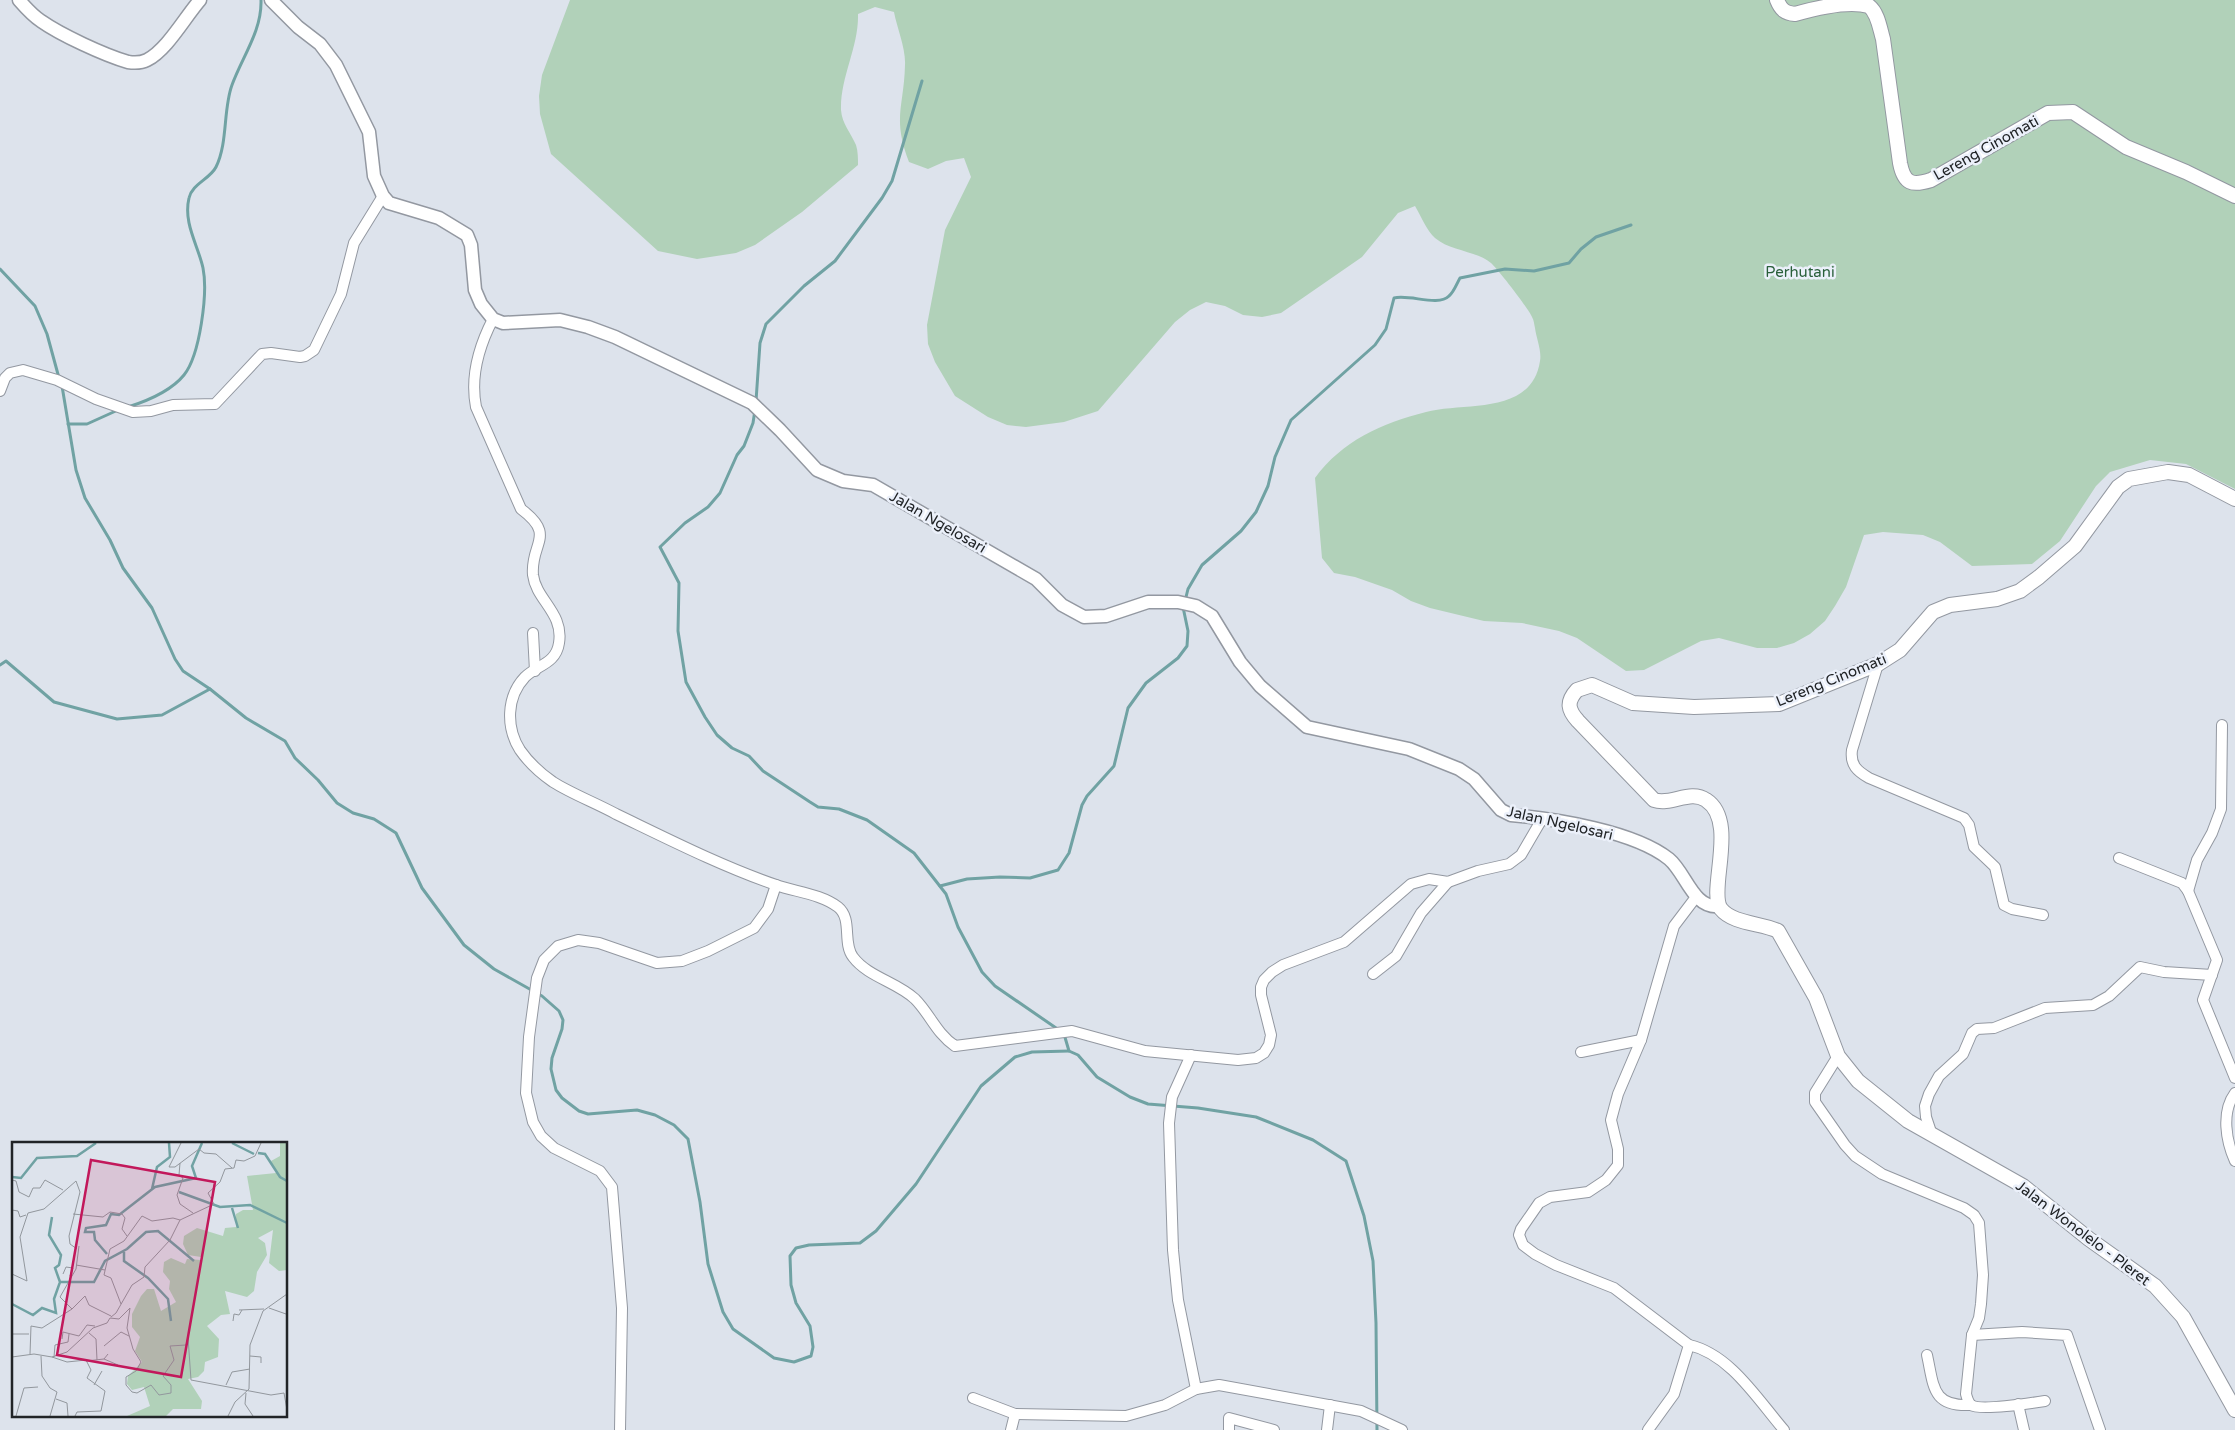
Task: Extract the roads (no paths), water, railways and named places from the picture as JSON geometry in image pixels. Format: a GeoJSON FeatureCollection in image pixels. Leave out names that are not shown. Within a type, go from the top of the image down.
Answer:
{"type":"FeatureCollection","features":[{"type":"Feature","properties":{"kind":"main road","name":"Lereng Cinomati"},"geometry":{"type":"LineString","coordinates":[[1777,0],[1784,12],[1795,14],[1842,1],[1856,2],[1869,7],[1877,19],[1883,39],[1900,163],[1902,174],[1908,181],[1918,184],[1931,180],[2048,113],[2059,111],[2073,112],[2126,147],[2186,172],[2235,196]]}},
{"type":"Feature","properties":{"kind":"main road","name":"Lereng Cinomati"},"geometry":{"type":"LineString","coordinates":[[1719,906],[1718,890],[1722,838],[1719,818],[1714,808],[1706,800],[1699,797],[1690,796],[1661,802],[1648,795],[1625,767],[1570,712],[1569,703],[1574,693],[1580,687],[1592,685],[1633,703],[1694,707],[1762,706],[1793,699],[1878,664],[1900,650],[1933,612],[1950,605],[1998,599],[2020,590],[2040,577],[2075,546],[2118,487],[2129,479],[2168,472],[2189,475],[2235,499]]}},
{"type":"Feature","properties":{"kind":"main road","name":"Jalan Wonolelo - Pleret"},"geometry":{"type":"LineString","coordinates":[[1719,906],[1722,911],[1731,916],[1778,931],[1816,998],[1838,1056],[1858,1081],[1908,1121],[2024,1186],[2089,1239],[2155,1286],[2183,1317],[2235,1410]]}},
{"type":"Feature","properties":{"kind":"street"},"geometry":{"type":"LineString","coordinates":[[19,0],[30,13],[43,23],[92,47],[129,62],[138,63],[147,60],[157,52],[200,0]]}},
{"type":"Feature","properties":{"kind":"street"},"geometry":{"type":"LineString","coordinates":[[271,0],[298,27],[320,44],[336,65],[369,132],[374,176],[383,196],[389,203],[439,218],[467,235],[471,245],[475,290],[480,304],[493,319],[483,340],[474,377],[473,389],[476,406],[521,509],[536,520],[541,541],[536,550],[533,576],[559,626],[559,644],[554,655],[548,663],[525,677],[516,691],[510,708],[509,723],[519,749],[533,766],[555,783],[692,850],[776,885],[822,899],[838,908],[844,914],[846,944],[859,965],[914,998],[940,1035],[955,1046],[1072,1031],[1145,1050],[1248,1060],[1264,1053],[1269,1046],[1271,1035],[1261,995],[1264,980],[1283,965],[1344,942],[1411,884],[1429,879],[1448,882]]}},
{"type":"Feature","properties":{"kind":"street"},"geometry":{"type":"LineString","coordinates":[[0,391],[5,378],[16,370],[57,380],[121,408],[141,412],[173,404],[215,404],[262,354],[271,353],[300,357],[310,354],[341,294],[354,243],[383,196]]}},
{"type":"Feature","properties":{"kind":"street","name":"Jalan Ngelosari"},"geometry":{"type":"LineString","coordinates":[[493,319],[503,323],[560,320],[588,327],[727,389],[756,406],[817,470],[843,481],[862,482],[880,489],[1036,580],[1062,605],[1074,612],[1084,616],[1100,617],[1148,602],[1178,602],[1196,606],[1212,616],[1240,662],[1260,686],[1307,728],[1409,748],[1459,769],[1474,779],[1502,810],[1511,815],[1588,827],[1656,850],[1670,860],[1696,897]]}},
{"type":"Feature","properties":{"kind":"street"},"geometry":{"type":"LineString","coordinates":[[533,633],[535,670]]}},
{"type":"Feature","properties":{"kind":"street"},"geometry":{"type":"LineString","coordinates":[[1878,664],[1852,750],[1852,763],[1869,778],[1964,818],[1969,825],[1974,847],[1995,867],[2004,905],[2012,909],[2043,915]]}},
{"type":"Feature","properties":{"kind":"street"},"geometry":{"type":"LineString","coordinates":[[2188,891],[2198,860],[2212,833],[2221,809],[2222,725]]}},
{"type":"Feature","properties":{"kind":"street"},"geometry":{"type":"LineString","coordinates":[[1373,974],[1396,956],[1421,913],[1448,882],[1478,871],[1509,864],[1521,855],[1542,819]]}},
{"type":"Feature","properties":{"kind":"street"},"geometry":{"type":"LineString","coordinates":[[2119,858],[2178,881],[2188,891],[2215,951],[2217,960],[2203,1000],[2235,1078]]}},
{"type":"Feature","properties":{"kind":"street"},"geometry":{"type":"LineString","coordinates":[[620,1430],[622,1308],[612,1187],[600,1170],[554,1148],[541,1136],[533,1122],[526,1093],[532,1007],[537,978],[544,960],[558,946],[578,940],[599,943],[657,963],[682,961],[708,951],[754,928],[768,909],[776,885]]}},
{"type":"Feature","properties":{"kind":"street"},"geometry":{"type":"LineString","coordinates":[[1719,906],[1708,905],[1696,897],[1674,926],[1641,1040],[1618,1094],[1611,1120],[1618,1149],[1618,1164],[1606,1180],[1588,1192],[1568,1197],[1550,1197],[1539,1203],[1521,1228],[1519,1235],[1523,1245],[1535,1254],[1556,1265],[1614,1288],[1689,1345],[1714,1354],[1741,1379],[1784,1430]]}},
{"type":"Feature","properties":{"kind":"street"},"geometry":{"type":"LineString","coordinates":[[1932,1135],[1926,1117],[1925,1106],[1929,1094],[1938,1076],[1963,1054],[1972,1033],[1977,1029],[1994,1028],[2045,1008],[2093,1005],[2109,996],[2140,967],[2164,972],[2212,975]]}},
{"type":"Feature","properties":{"kind":"street"},"geometry":{"type":"LineString","coordinates":[[1581,1052],[1641,1040]]}},
{"type":"Feature","properties":{"kind":"street"},"geometry":{"type":"LineString","coordinates":[[1191,1055],[1172,1097],[1169,1124],[1173,1250],[1178,1300],[1196,1389]]}},
{"type":"Feature","properties":{"kind":"street"},"geometry":{"type":"LineString","coordinates":[[1838,1056],[1815,1093],[1815,1102],[1845,1145],[1855,1156],[1882,1174],[1964,1208],[1974,1215],[1979,1223],[1983,1275],[1979,1318],[1972,1335],[1966,1394],[1971,1405]]}},
{"type":"Feature","properties":{"kind":"street"},"geometry":{"type":"LineString","coordinates":[[2235,1093],[2228,1109],[2226,1130],[2235,1161]]}},
{"type":"Feature","properties":{"kind":"street"},"geometry":{"type":"LineString","coordinates":[[1972,1335],[2022,1332],[2067,1335],[2100,1430]]}},
{"type":"Feature","properties":{"kind":"street"},"geometry":{"type":"LineString","coordinates":[[1648,1430],[1674,1394],[1689,1345]]}},
{"type":"Feature","properties":{"kind":"street"},"geometry":{"type":"LineString","coordinates":[[1926,1355],[1933,1385],[1944,1402],[1954,1406],[1971,1405],[1982,1407],[2045,1402]]}},
{"type":"Feature","properties":{"kind":"street"},"geometry":{"type":"LineString","coordinates":[[973,1398],[1014,1414],[1126,1416],[1165,1405],[1196,1389],[1220,1385],[1361,1411],[1402,1430]]}},
{"type":"Feature","properties":{"kind":"street"},"geometry":{"type":"LineString","coordinates":[[2018,1404],[2024,1430]]}},
{"type":"Feature","properties":{"kind":"street"},"geometry":{"type":"LineString","coordinates":[[1327,1430],[1330,1405]]}},
{"type":"Feature","properties":{"kind":"street"},"geometry":{"type":"LineString","coordinates":[[1011,1430],[1014,1414]]}},
{"type":"Feature","properties":{"kind":"street"},"geometry":{"type":"LineString","coordinates":[[1229,1430],[1230,1418],[1274,1430]]}},
{"type":"Feature","properties":{"kind":"waterway"},"geometry":{"type":"LineString","coordinates":[[128,407],[166,391],[179,381],[190,366],[201,323],[204,279],[201,259],[189,225],[189,198],[194,189],[213,171],[220,158],[229,94],[255,33],[261,0]]}},
{"type":"Feature","properties":{"kind":"waterway"},"geometry":{"type":"LineString","coordinates":[[756,401],[760,343],[766,324],[804,286],[835,261],[882,198],[892,181],[922,81]]}},
{"type":"Feature","properties":{"kind":"waterway"},"geometry":{"type":"LineString","coordinates":[[1185,601],[1188,589],[1202,565],[1241,531],[1256,512],[1268,486],[1275,457],[1291,420],[1375,345],[1386,329],[1394,298],[1444,299],[1451,294],[1460,278],[1505,269],[1534,271],[1569,263],[1581,249],[1596,237],[1631,225]]}},
{"type":"Feature","properties":{"kind":"waterway"},"geometry":{"type":"LineString","coordinates":[[0,269],[35,306],[47,334],[59,378]]}},
{"type":"Feature","properties":{"kind":"waterway"},"geometry":{"type":"LineString","coordinates":[[62,386],[76,470],[85,498],[110,540],[123,568],[152,608],[175,659],[183,671],[210,689],[246,718],[285,741],[295,758],[318,780],[337,803],[353,813],[374,819],[396,833],[422,888],[464,945],[494,969],[542,996],[559,1011],[563,1020],[562,1029],[552,1058],[551,1069],[556,1090],[562,1098],[579,1111],[588,1114],[637,1110],[655,1115],[674,1125],[688,1139],[700,1202],[708,1264],[723,1312],[733,1329],[774,1358],[794,1362],[811,1356],[813,1347],[810,1326],[796,1303],[791,1285],[790,1256],[796,1248],[809,1245],[860,1243],[876,1231],[916,1184],[981,1086],[1015,1057],[1032,1052],[1069,1051]]}},
{"type":"Feature","properties":{"kind":"waterway"},"geometry":{"type":"LineString","coordinates":[[68,424],[87,424],[118,410]]}},
{"type":"Feature","properties":{"kind":"waterway"},"geometry":{"type":"LineString","coordinates":[[755,410],[753,423],[744,446],[737,455],[720,493],[708,507],[685,523],[660,547],[679,583],[678,631],[686,682],[717,735],[732,748],[749,756],[763,771],[818,807],[839,809],[867,820],[914,853],[946,894],[958,927],[982,972],[995,986],[1059,1030]]}},
{"type":"Feature","properties":{"kind":"waterway"},"geometry":{"type":"LineString","coordinates":[[940,886],[967,879],[1030,878],[1058,870],[1069,853],[1082,805],[1087,796],[1114,766],[1128,708],[1146,683],[1178,658],[1187,646],[1188,631],[1183,607]]}},
{"type":"Feature","properties":{"kind":"waterway"},"geometry":{"type":"LineString","coordinates":[[0,665],[6,661],[54,702],[117,719],[162,715],[210,689]]}},
{"type":"Feature","properties":{"kind":"waterway"},"geometry":{"type":"LineString","coordinates":[[1064,1034],[1069,1051],[1078,1055],[1097,1077],[1130,1097],[1148,1104],[1198,1108],[1256,1117],[1313,1140],[1346,1161],[1364,1216],[1373,1261],[1376,1323],[1377,1430]]}},
{"type":"Feature","properties":{"kind":"park label","name":"Perhutani"},"geometry":{"type":"Point","coordinates":[1800,272]}}]}
